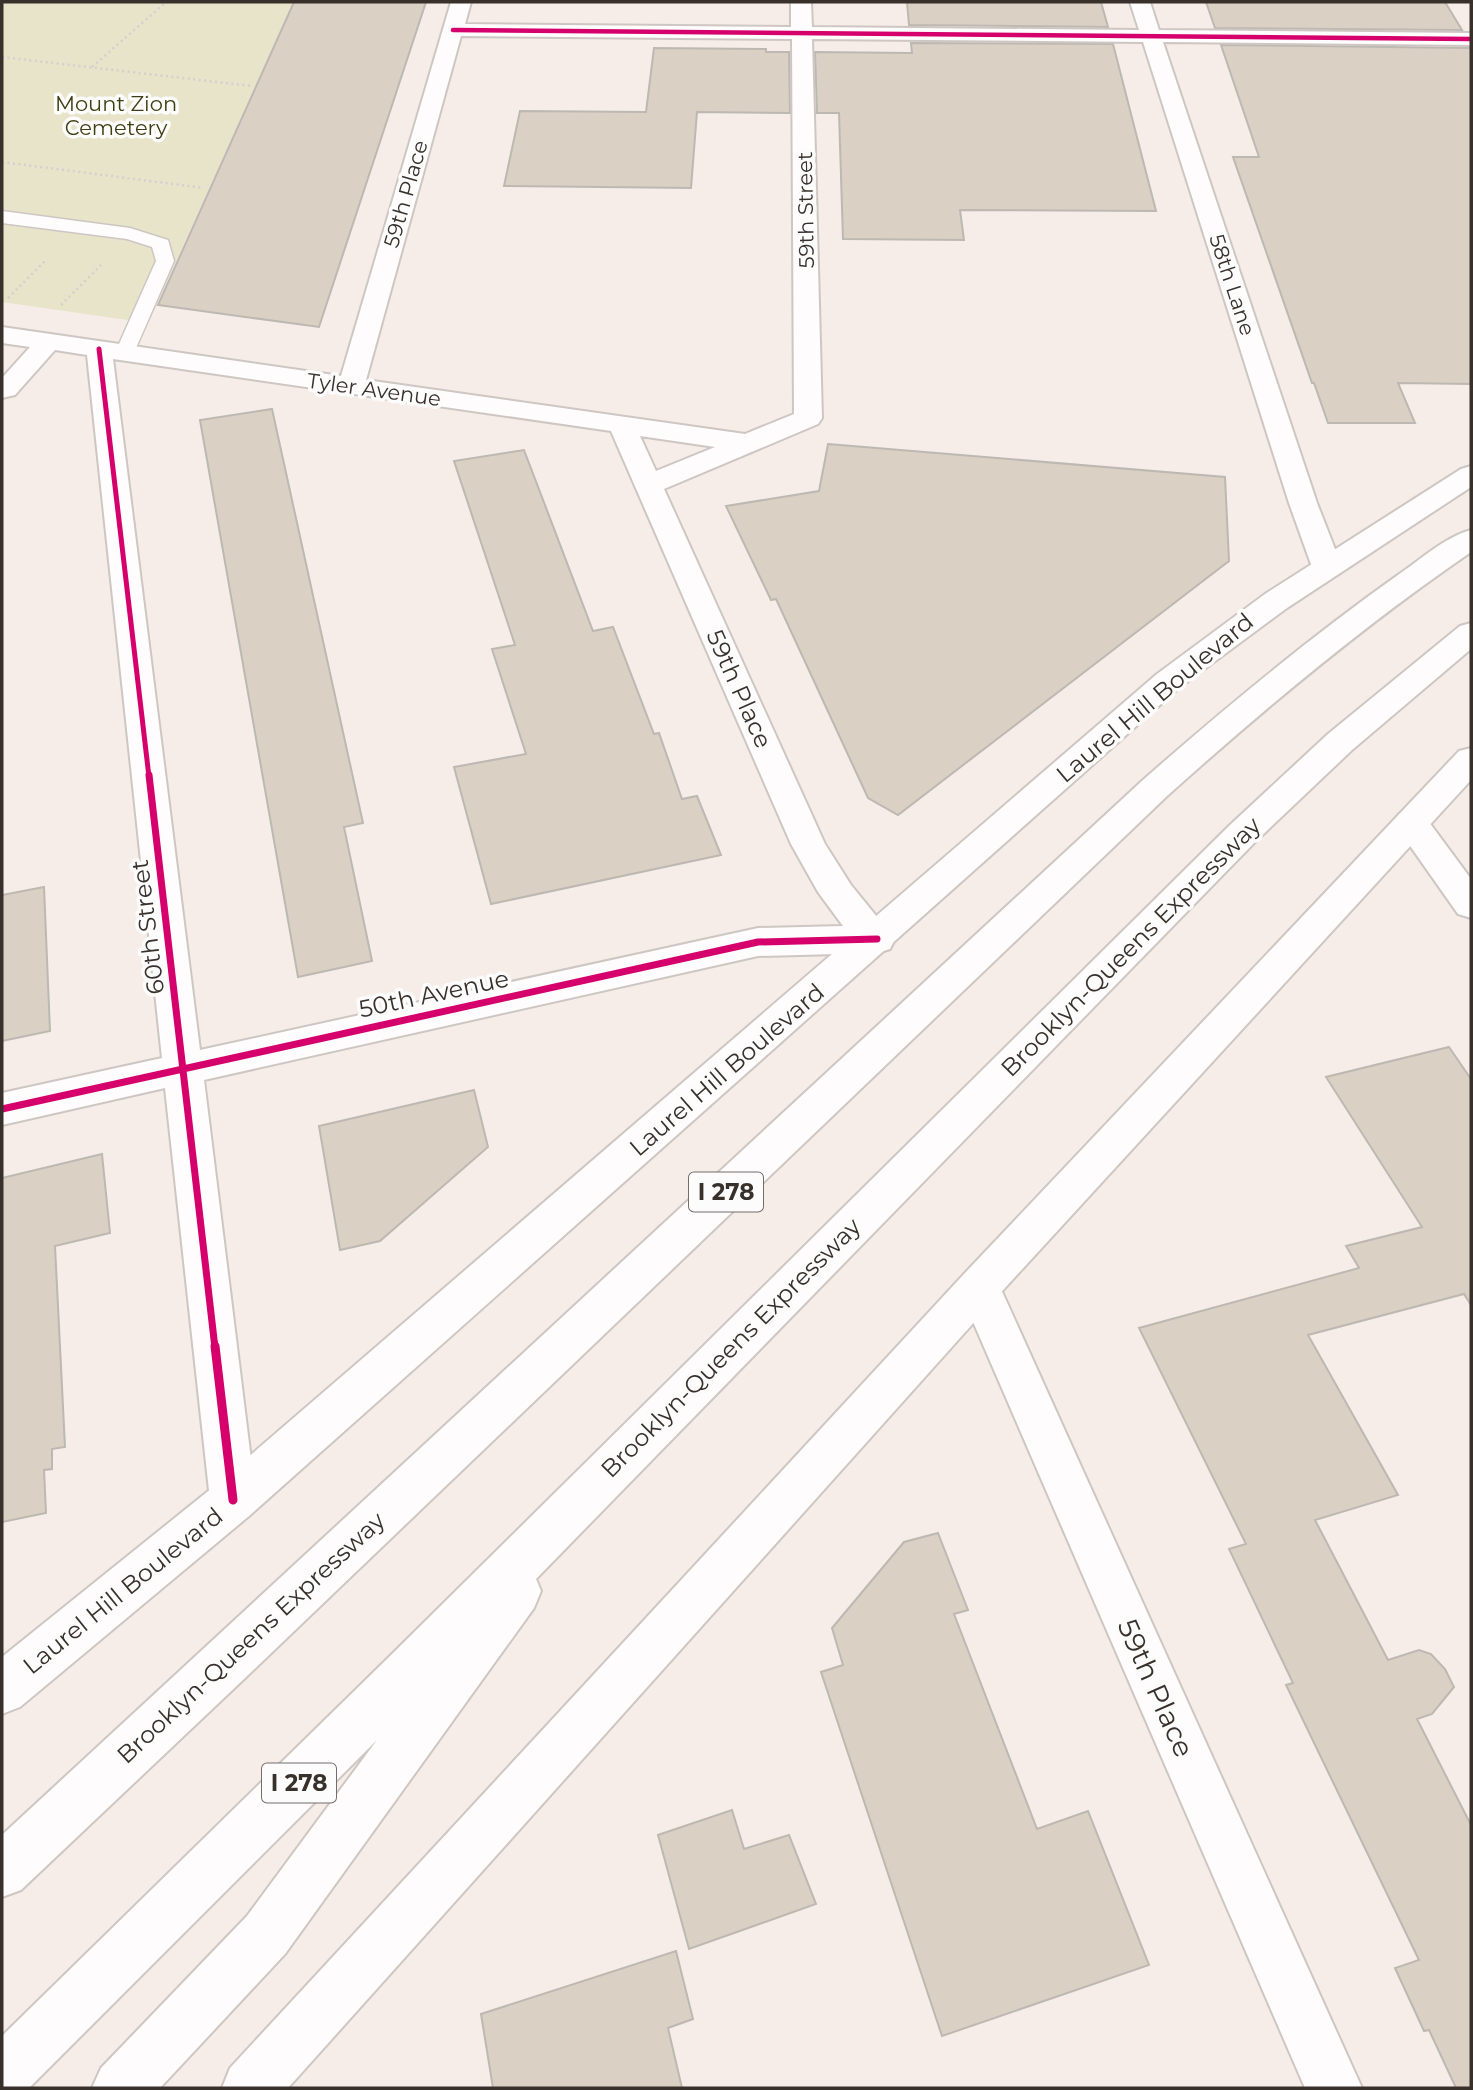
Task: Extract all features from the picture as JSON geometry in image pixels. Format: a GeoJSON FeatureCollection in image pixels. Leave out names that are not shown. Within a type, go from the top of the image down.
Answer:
{"type":"FeatureCollection","features":[{"type":"Feature","properties":{"kind":"main road","name":"59th Place"},"geometry":{"type":"LineString","coordinates":[[351,386],[461,2]]}},
{"type":"Feature","properties":{"kind":"main road","name":"59th Street"},"geometry":{"type":"LineString","coordinates":[[747,443],[807,418],[807,248],[801,2]]}},
{"type":"Feature","properties":{"kind":"main road","name":"58th Lane"},"geometry":{"type":"LineString","coordinates":[[1140,2],[1299,490],[1327,567]]}},
{"type":"Feature","properties":{"kind":"main road"},"geometry":{"type":"LineString","coordinates":[[453,30],[1471,38]]}},
{"type":"Feature","properties":{"kind":"main road","name":"Tyler Avenue"},"geometry":{"type":"LineString","coordinates":[[2,335],[747,443]]}},
{"type":"Feature","properties":{"kind":"main road"},"geometry":{"type":"LineString","coordinates":[[2,390],[6,389],[48,342]]}},
{"type":"Feature","properties":{"kind":"main road","name":"60th Street"},"geometry":{"type":"LineString","coordinates":[[112,351],[183,1069],[233,1500]]}},
{"type":"Feature","properties":{"kind":"main road","name":"59th Place"},"geometry":{"type":"LineString","coordinates":[[622,426],[808,844],[837,895],[853,916],[877,939]]}},
{"type":"Feature","properties":{"kind":"main road"},"geometry":{"type":"LineString","coordinates":[[648,485],[747,443]]}},
{"type":"Feature","properties":{"kind":"main road","name":"Laurel Hill Boulevard"},"geometry":{"type":"LineString","coordinates":[[2,1689],[233,1500],[877,939],[1168,681],[1217,642],[1327,567],[1471,475]]}},
{"type":"Feature","properties":{"kind":"main road","name":"Brooklyn-Queens Expressway"},"geometry":{"type":"LineString","coordinates":[[2,1871],[228,1662],[1155,788],[1299,663],[1381,601],[1471,539]]}},
{"type":"Feature","properties":{"kind":"main road","name":"Brooklyn-Queens Expressway"},"geometry":{"type":"LineString","coordinates":[[2,2075],[406,1676],[1242,834],[1339,742],[1471,633]]}},
{"type":"Feature","properties":{"kind":"main road"},"geometry":{"type":"LineString","coordinates":[[265,2080],[979,1287],[1471,760]]}},
{"type":"Feature","properties":{"kind":"main road"},"geometry":{"type":"LineString","coordinates":[[1411,823],[1471,905]]}},
{"type":"Feature","properties":{"kind":"main road","name":"50th Avenue"},"geometry":{"type":"LineString","coordinates":[[2,1109],[758,942],[877,939]]}},
{"type":"Feature","properties":{"kind":"main road","name":"59th Place"},"geometry":{"type":"LineString","coordinates":[[979,1287],[1334,2088]]}},
{"type":"Feature","properties":{"kind":"main road"},"geometry":{"type":"LineString","coordinates":[[121,2088],[266,1935],[592,1487]]}},
{"type":"Feature","properties":{"kind":"lane"},"geometry":{"type":"LineString","coordinates":[[2,217],[131,234],[160,244],[165,261],[112,351]]}},
{"type":"Feature","properties":{"kind":"path"},"geometry":{"type":"LineString","coordinates":[[91,68],[166,2]]}},
{"type":"Feature","properties":{"kind":"path"},"geometry":{"type":"LineString","coordinates":[[2,57],[251,86]]}},
{"type":"Feature","properties":{"kind":"path"},"geometry":{"type":"LineString","coordinates":[[2,162],[204,188]]}},
{"type":"Feature","properties":{"kind":"path"},"geometry":{"type":"LineString","coordinates":[[8,299],[79,227]]}},
{"type":"Feature","properties":{"kind":"path"},"geometry":{"type":"LineString","coordinates":[[61,305],[131,234]]}},
{"type":"Feature","properties":{"kind":"green space","name":"Mount Zion Cemetery"},"geometry":{"type":"Polygon","coordinates":[[[2,2],[294,2],[148,323],[2,302],[2,2]]]}},
{"type":"Feature","properties":{"kind":"building"},"geometry":{"type":"Polygon","coordinates":[[[294,2],[426,2],[319,327],[158,305],[294,2]]]}},
{"type":"Feature","properties":{"kind":"building"},"geometry":{"type":"Polygon","coordinates":[[[907,2],[1101,2],[1108,27],[909,25],[907,2]]]}},
{"type":"Feature","properties":{"kind":"building"},"geometry":{"type":"Polygon","coordinates":[[[1206,2],[1445,2],[1462,30],[1215,28],[1206,2]]]}},
{"type":"Feature","properties":{"kind":"building"},"geometry":{"type":"Polygon","coordinates":[[[911,43],[1113,44],[1156,211],[960,210],[964,240],[843,239],[839,113],[817,113],[815,52],[912,53],[911,43]]]}},
{"type":"Feature","properties":{"kind":"building"},"geometry":{"type":"Polygon","coordinates":[[[1221,45],[1471,48],[1471,384],[1398,383],[1415,423],[1328,423],[1233,157],[1259,157],[1221,45]]]}},
{"type":"Feature","properties":{"kind":"building"},"geometry":{"type":"Polygon","coordinates":[[[654,48],[766,49],[766,52],[789,52],[790,113],[697,112],[691,188],[504,186],[520,111],[646,112],[654,48]]]}},
{"type":"Feature","properties":{"kind":"building"},"geometry":{"type":"Polygon","coordinates":[[[272,409],[363,823],[344,827],[372,961],[298,977],[200,420],[272,409]]]}},
{"type":"Feature","properties":{"kind":"building"},"geometry":{"type":"Polygon","coordinates":[[[828,444],[1225,477],[1229,561],[898,815],[868,798],[776,599],[771,600],[726,506],[819,491],[828,444]]]}},
{"type":"Feature","properties":{"kind":"building"},"geometry":{"type":"Polygon","coordinates":[[[524,450],[593,631],[613,627],[654,734],[659,733],[682,799],[697,796],[721,855],[491,904],[454,767],[526,754],[492,649],[515,645],[454,461],[524,450]]]}},
{"type":"Feature","properties":{"kind":"building"},"geometry":{"type":"Polygon","coordinates":[[[44,887],[50,1031],[2,1041],[2,895],[44,887]]]}},
{"type":"Feature","properties":{"kind":"building"},"geometry":{"type":"Polygon","coordinates":[[[1449,1047],[1471,1079],[1471,1305],[1464,1294],[1308,1335],[1398,1495],[1315,1520],[1388,1660],[1419,1650],[1431,1654],[1445,1669],[1454,1687],[1432,1714],[1417,1719],[1471,1825],[1471,2088],[1456,2088],[1429,2030],[1424,2031],[1395,1968],[1419,1960],[1286,1685],[1293,1683],[1229,1549],[1246,1544],[1139,1328],[1359,1268],[1346,1246],[1422,1227],[1326,1077],[1449,1047]]]}},
{"type":"Feature","properties":{"kind":"building"},"geometry":{"type":"Polygon","coordinates":[[[474,1090],[488,1147],[380,1241],[340,1250],[319,1126],[474,1090]]]}},
{"type":"Feature","properties":{"kind":"building"},"geometry":{"type":"Polygon","coordinates":[[[102,1154],[110,1233],[55,1246],[65,1447],[52,1449],[52,1469],[44,1470],[46,1513],[2,1522],[2,1178],[102,1154]]]}},
{"type":"Feature","properties":{"kind":"building"},"geometry":{"type":"Polygon","coordinates":[[[938,1533],[968,1610],[954,1614],[1037,1829],[1088,1811],[1149,1965],[942,2036],[821,1672],[843,1665],[832,1628],[904,1542],[938,1533]]]}},
{"type":"Feature","properties":{"kind":"building"},"geometry":{"type":"Polygon","coordinates":[[[732,1810],[744,1849],[789,1835],[816,1904],[689,1949],[658,1835],[732,1810]]]}},
{"type":"Feature","properties":{"kind":"building"},"geometry":{"type":"Polygon","coordinates":[[[676,1951],[693,2019],[668,2028],[682,2088],[493,2088],[481,2014],[676,1951]]]}},
{"type":"Feature","properties":{"kind":"cycle path"},"geometry":{"type":"LineString","coordinates":[[453,30],[1471,39]]}},
{"type":"Feature","properties":{"kind":"cycle path"},"geometry":{"type":"LineString","coordinates":[[99,349],[233,1500]]}},
{"type":"Feature","properties":{"kind":"cycle path"},"geometry":{"type":"LineString","coordinates":[[2,1109],[758,942],[877,939]]}}]}
